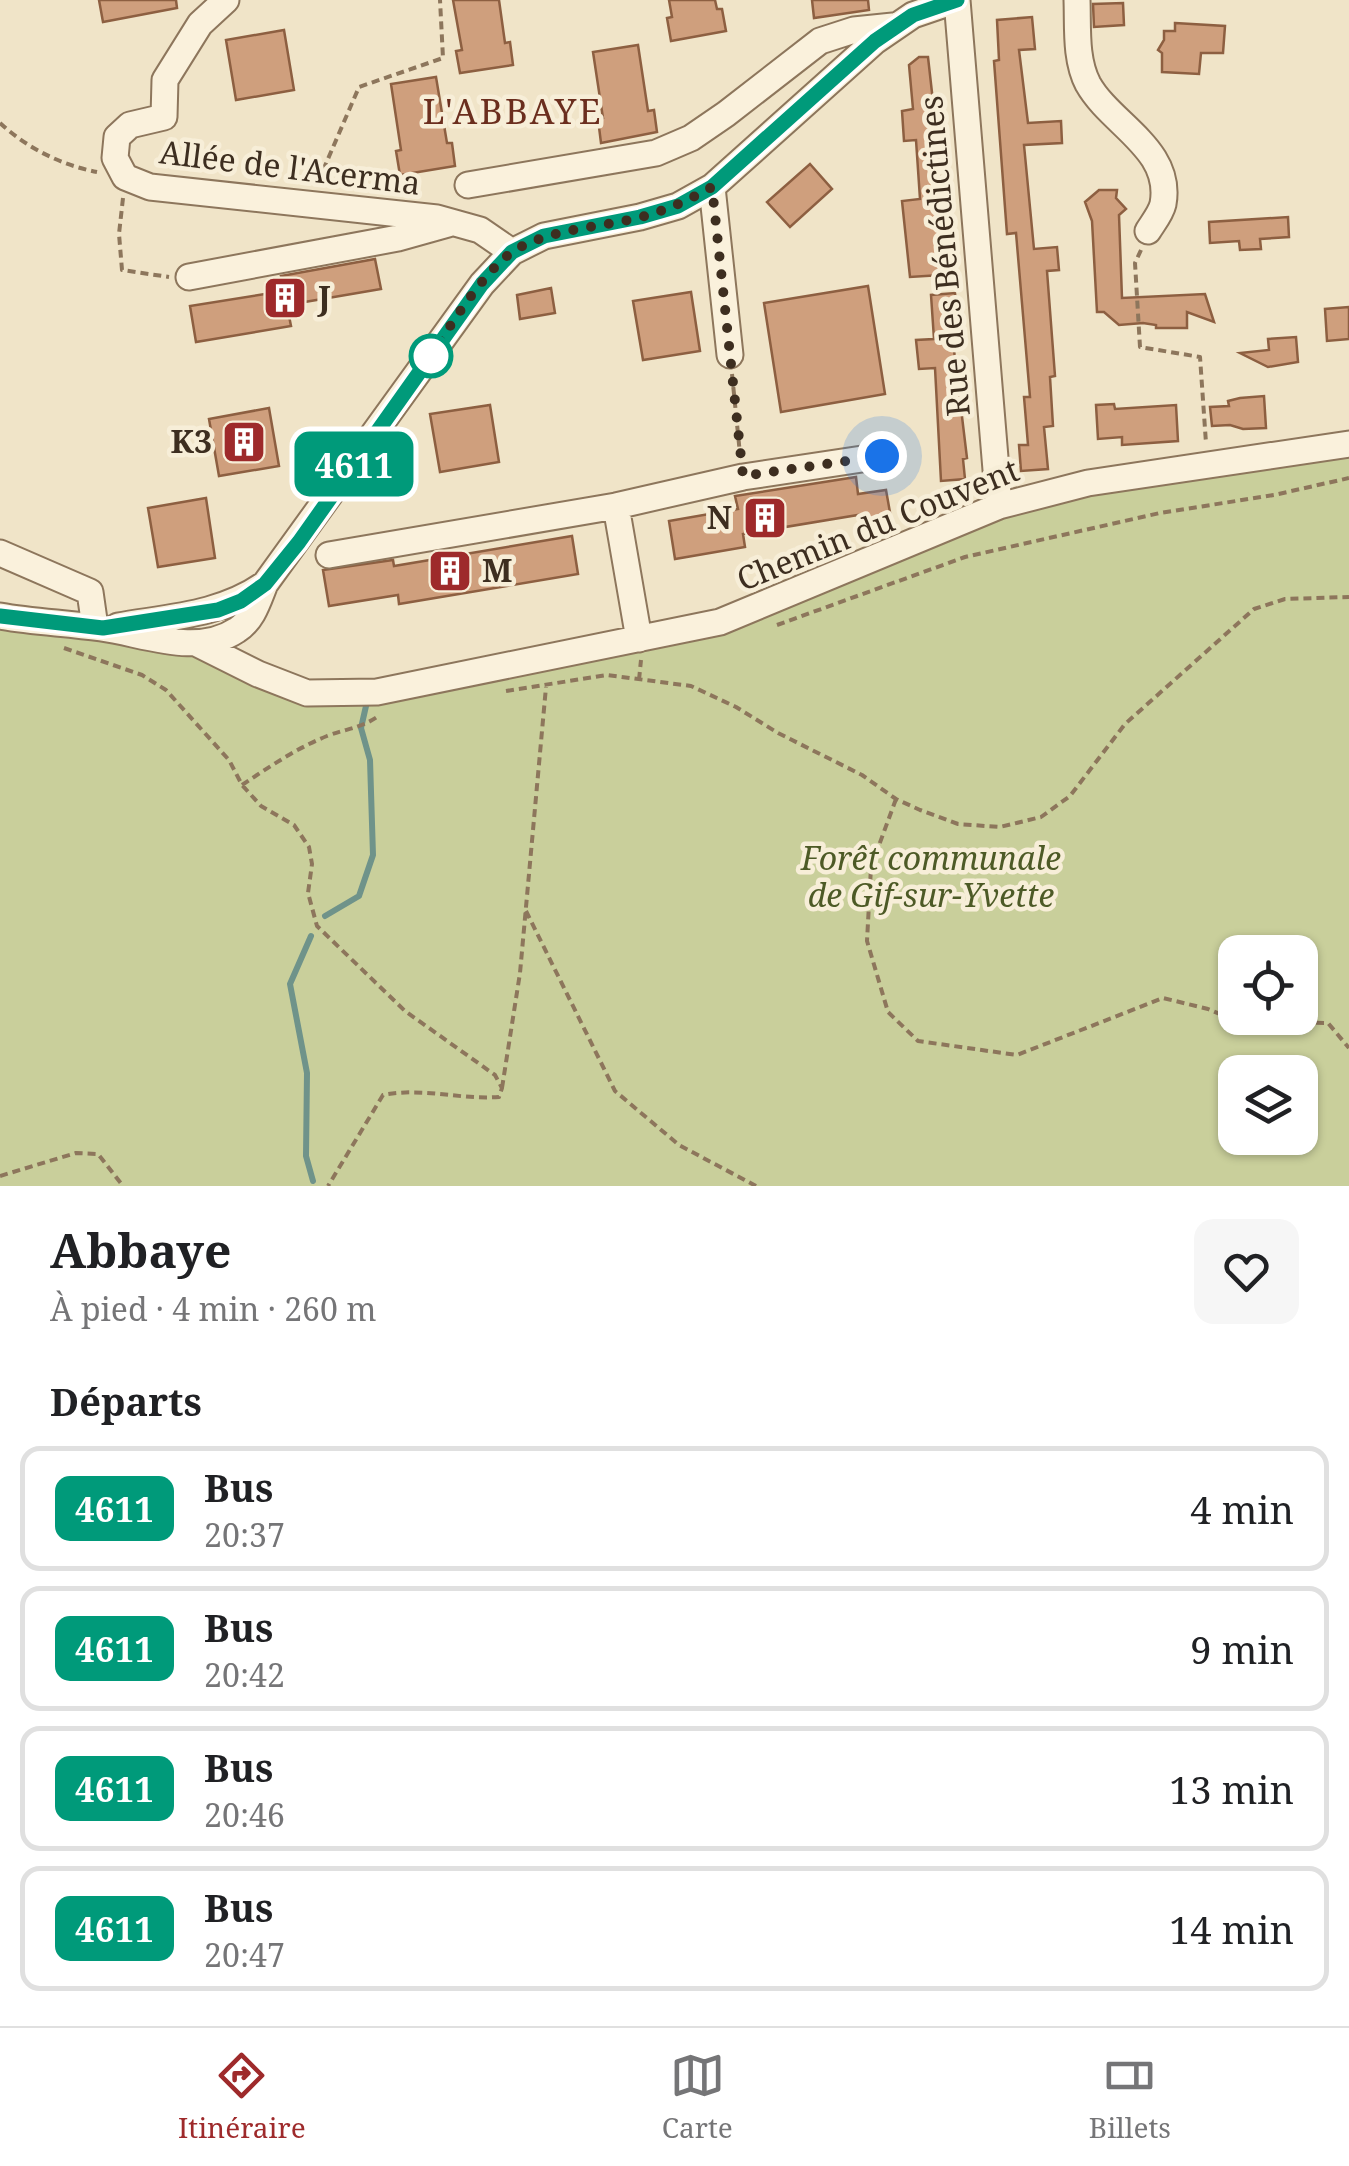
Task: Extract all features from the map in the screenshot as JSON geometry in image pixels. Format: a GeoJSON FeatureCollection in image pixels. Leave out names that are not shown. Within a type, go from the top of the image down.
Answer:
{"type":"FeatureCollection","features":[{"type":"Feature","properties":{"kind":"street","name":"Allée de l'Acerma"},"geometry":{"type":"LineString","coordinates":[[226,0],[200,24],[165,80],[164,117],[130,125],[118,137],[114,158],[125,177],[150,187],[452,222],[480,230],[512,252]]}},
{"type":"Feature","properties":{"kind":"street"},"geometry":{"type":"LineString","coordinates":[[242,626],[265,584],[482,284],[512,252],[544,236],[678,206],[712,187],[896,26],[913,15],[957,0]]}},
{"type":"Feature","properties":{"kind":"street","name":"Rue des Bénédictines"},"geometry":{"type":"LineString","coordinates":[[957,0],[998,506]]}},
{"type":"Feature","properties":{"kind":"street"},"geometry":{"type":"LineString","coordinates":[[1077,0],[1080,56],[1086,80],[1101,104],[1157,161],[1163,206],[1148,231]]}},
{"type":"Feature","properties":{"kind":"street"},"geometry":{"type":"LineString","coordinates":[[468,185],[656,153],[691,138],[820,42],[854,30],[896,26]]}},
{"type":"Feature","properties":{"kind":"street"},"geometry":{"type":"LineString","coordinates":[[712,187],[730,355]]}},
{"type":"Feature","properties":{"kind":"street"},"geometry":{"type":"LineString","coordinates":[[189,277],[398,238],[452,222]]}},
{"type":"Feature","properties":{"kind":"street","name":"Chemin du Couvent"},"geometry":{"type":"LineString","coordinates":[[179,635],[255,666],[307,693],[376,692],[720,622],[998,506],[1088,483],[1349,444]]}},
{"type":"Feature","properties":{"kind":"street"},"geometry":{"type":"LineString","coordinates":[[328,555],[616,506],[743,476],[882,456]]}},
{"type":"Feature","properties":{"kind":"street"},"geometry":{"type":"LineString","coordinates":[[616,506],[640,639]]}},
{"type":"Feature","properties":{"kind":"street"},"geometry":{"type":"LineString","coordinates":[[0,553],[90,592],[99,628]]}},
{"type":"Feature","properties":{"kind":"street"},"geometry":{"type":"LineString","coordinates":[[179,635],[265,584]]}},
{"type":"Feature","properties":{"kind":"street"},"geometry":{"type":"LineString","coordinates":[[218,610],[242,626],[255,666]]}},
{"type":"Feature","properties":{"kind":"street"},"geometry":{"type":"LineString","coordinates":[[0,616],[179,635],[242,626]]}},
{"type":"Feature","properties":{"kind":"path"},"geometry":{"type":"LineString","coordinates":[[309,204],[359,87],[442,58],[440,0]]}},
{"type":"Feature","properties":{"kind":"path"},"geometry":{"type":"LineString","coordinates":[[0,123],[14,136],[70,167],[125,177],[119,234],[122,270],[189,277]]}},
{"type":"Feature","properties":{"kind":"path"},"geometry":{"type":"LineString","coordinates":[[1148,231],[1135,263],[1140,347],[1200,357],[1208,464]]}},
{"type":"Feature","properties":{"kind":"path"},"geometry":{"type":"LineString","coordinates":[[730,355],[743,476]]}},
{"type":"Feature","properties":{"kind":"path"},"geometry":{"type":"LineString","coordinates":[[763,630],[965,557],[1160,513],[1274,495],[1349,478]]}},
{"type":"Feature","properties":{"kind":"path"},"geometry":{"type":"LineString","coordinates":[[495,692],[607,675],[691,686],[862,775],[896,799],[958,824],[1000,826],[1040,817],[1070,796],[1125,724],[1254,609],[1285,598],[1349,596]]}},
{"type":"Feature","properties":{"kind":"path"},"geometry":{"type":"LineString","coordinates":[[64,625],[64,650],[142,675],[166,690],[229,760],[242,785],[261,806],[294,825],[310,847],[308,893],[317,926],[405,1011],[495,1075],[502,1088]]}},
{"type":"Feature","properties":{"kind":"path"},"geometry":{"type":"LineString","coordinates":[[328,1186],[384,1094],[410,1090],[467,1099],[499,1097],[526,911],[546,687]]}},
{"type":"Feature","properties":{"kind":"path"},"geometry":{"type":"LineString","coordinates":[[242,785],[294,752],[329,735],[361,728],[390,708]]}},
{"type":"Feature","properties":{"kind":"path"},"geometry":{"type":"LineString","coordinates":[[896,799],[871,866],[867,941],[888,1012],[918,1040],[1018,1055],[1163,998],[1208,1008],[1240,1022],[1328,1023],[1349,1048]]}},
{"type":"Feature","properties":{"kind":"path"},"geometry":{"type":"LineString","coordinates":[[526,911],[615,1092],[680,1145],[756,1186]]}},
{"type":"Feature","properties":{"kind":"path"},"geometry":{"type":"LineString","coordinates":[[0,1176],[76,1153],[98,1154],[123,1186]]}},
{"type":"Feature","properties":{"kind":"green space","name":"Forêt communale de Gif-sur-Yvette"},"geometry":{"type":"Polygon","coordinates":[[[1349,451],[1349,1186],[0,1186],[0,625],[197,656],[305,705],[381,701],[597,654],[1001,514],[1349,451]]]}},
{"type":"Feature","properties":{"kind":"building"},"geometry":{"type":"Polygon","coordinates":[[[99,0],[176,0],[177,8],[103,22],[99,0]]]}},
{"type":"Feature","properties":{"kind":"building"},"geometry":{"type":"Polygon","coordinates":[[[453,0],[499,0],[505,43],[510,42],[513,65],[460,73],[456,51],[462,50],[453,0]]]}},
{"type":"Feature","properties":{"kind":"building"},"geometry":{"type":"Polygon","coordinates":[[[669,0],[715,0],[717,9],[722,9],[726,31],[671,41],[669,0]]]}},
{"type":"Feature","properties":{"kind":"building"},"geometry":{"type":"Polygon","coordinates":[[[812,0],[868,0],[869,10],[814,18],[812,0]]]}},
{"type":"Feature","properties":{"kind":"building"},"geometry":{"type":"Polygon","coordinates":[[[1123,3],[1124,25],[1094,27],[1093,4],[1123,3]]]}},
{"type":"Feature","properties":{"kind":"building"},"geometry":{"type":"Polygon","coordinates":[[[1032,17],[1035,49],[1019,50],[1028,123],[1061,121],[1062,143],[1024,145],[1034,249],[1057,247],[1059,270],[1047,271],[1055,376],[1050,377],[1053,426],[1044,427],[1048,469],[1021,471],[1019,445],[1028,445],[1024,397],[1030,397],[1016,233],[1007,234],[994,61],[999,60],[997,20],[1032,17]]]}},
{"type":"Feature","properties":{"kind":"building"},"geometry":{"type":"Polygon","coordinates":[[[1175,23],[1225,26],[1223,53],[1201,53],[1199,74],[1162,72],[1162,53],[1158,50],[1164,31],[1175,31],[1175,23]]]}},
{"type":"Feature","properties":{"kind":"building"},"geometry":{"type":"Polygon","coordinates":[[[284,30],[294,90],[236,100],[226,40],[284,30]]]}},
{"type":"Feature","properties":{"kind":"building"},"geometry":{"type":"Polygon","coordinates":[[[638,45],[648,111],[654,110],[657,132],[601,143],[598,119],[603,118],[593,52],[638,45]]]}},
{"type":"Feature","properties":{"kind":"building"},"geometry":{"type":"Polygon","coordinates":[[[919,57],[928,57],[937,137],[943,225],[937,225],[941,275],[910,277],[902,201],[920,199],[916,140],[904,141],[902,111],[913,109],[909,65],[919,57]]]}},
{"type":"Feature","properties":{"kind":"building"},"geometry":{"type":"Polygon","coordinates":[[[436,77],[447,143],[452,143],[455,166],[400,175],[396,151],[401,150],[391,84],[436,77]]]}},
{"type":"Feature","properties":{"kind":"building"},"geometry":{"type":"Polygon","coordinates":[[[810,164],[832,189],[790,227],[767,202],[810,164]]]}},
{"type":"Feature","properties":{"kind":"building"},"geometry":{"type":"Polygon","coordinates":[[[1099,190],[1117,190],[1116,198],[1126,209],[1119,215],[1122,298],[1205,294],[1214,322],[1187,312],[1187,328],[1156,328],[1143,323],[1119,325],[1104,312],[1097,312],[1092,221],[1085,202],[1099,190]]]}},
{"type":"Feature","properties":{"kind":"building"},"geometry":{"type":"Polygon","coordinates":[[[1288,217],[1289,237],[1260,239],[1261,249],[1240,250],[1239,241],[1210,243],[1209,222],[1288,217]]]}},
{"type":"Feature","properties":{"kind":"building"},"geometry":{"type":"Polygon","coordinates":[[[375,259],[381,289],[287,305],[281,276],[375,259]]]}},
{"type":"Feature","properties":{"kind":"building"},"geometry":{"type":"Polygon","coordinates":[[[868,286],[885,394],[781,412],[764,303],[868,286]]]}},
{"type":"Feature","properties":{"kind":"building"},"geometry":{"type":"Polygon","coordinates":[[[551,288],[555,313],[520,319],[517,295],[551,288]]]}},
{"type":"Feature","properties":{"kind":"building"},"geometry":{"type":"Polygon","coordinates":[[[284,291],[291,326],[196,342],[190,306],[284,291]]]}},
{"type":"Feature","properties":{"kind":"building"},"geometry":{"type":"Polygon","coordinates":[[[691,292],[700,351],[643,360],[633,301],[691,292]]]}},
{"type":"Feature","properties":{"kind":"building"},"geometry":{"type":"Polygon","coordinates":[[[955,293],[957,316],[950,317],[967,458],[963,459],[965,479],[941,481],[935,368],[919,369],[916,340],[934,339],[931,295],[955,293]]]}},
{"type":"Feature","properties":{"kind":"building"},"geometry":{"type":"Polygon","coordinates":[[[1349,307],[1349,339],[1327,341],[1325,309],[1349,307]]]}},
{"type":"Feature","properties":{"kind":"building"},"geometry":{"type":"Polygon","coordinates":[[[1296,337],[1298,362],[1268,367],[1240,353],[1269,350],[1268,339],[1296,337]]]}},
{"type":"Feature","properties":{"kind":"building"},"geometry":{"type":"Polygon","coordinates":[[[1264,396],[1266,428],[1212,426],[1210,407],[1264,396]]]}},
{"type":"Feature","properties":{"kind":"building"},"geometry":{"type":"Polygon","coordinates":[[[1114,404],[1115,409],[1176,405],[1178,441],[1122,445],[1122,437],[1098,439],[1096,405],[1114,404]]]}},
{"type":"Feature","properties":{"kind":"building"},"geometry":{"type":"Polygon","coordinates":[[[490,405],[499,462],[440,472],[430,414],[490,405]]]}},
{"type":"Feature","properties":{"kind":"building","name":"K3"},"geometry":{"type":"Polygon","coordinates":[[[269,408],[279,466],[219,476],[209,419],[269,408]]]}},
{"type":"Feature","properties":{"kind":"building","name":"N"},"geometry":{"type":"Polygon","coordinates":[[[856,477],[858,494],[886,490],[891,518],[866,522],[864,514],[743,534],[745,547],[675,559],[669,521],[738,509],[735,496],[856,477]]]}},
{"type":"Feature","properties":{"kind":"building"},"geometry":{"type":"Polygon","coordinates":[[[206,498],[215,558],[158,567],[148,508],[206,498]]]}},
{"type":"Feature","properties":{"kind":"building","name":"M"},"geometry":{"type":"Polygon","coordinates":[[[572,536],[578,574],[399,604],[398,595],[329,606],[323,570],[393,560],[394,566],[572,536]]]}},
{"type":"Feature","properties":{"kind":"waterway"},"geometry":{"type":"LineString","coordinates":[[325,916],[359,896],[373,855],[370,760],[361,728],[366,706]]}},
{"type":"Feature","properties":{"kind":"waterway"},"geometry":{"type":"LineString","coordinates":[[311,936],[290,984],[307,1073],[306,1156],[313,1181]]}},
{"type":"Feature","properties":{"kind":"bus line","name":"4611"},"geometry":{"type":"LineString","coordinates":[[0,616],[103,628],[218,610],[241,601],[265,584],[299,542],[482,284],[512,252],[544,236],[678,206],[712,187],[875,41],[913,15],[957,0]]}},
{"type":"Feature","properties":{"kind":"place","name":"J"},"geometry":{"type":"Point","coordinates":[285,298]}},
{"type":"Feature","properties":{"kind":"place","name":"K3"},"geometry":{"type":"Point","coordinates":[244,442]}},
{"type":"Feature","properties":{"kind":"place","name":"N"},"geometry":{"type":"Point","coordinates":[765,518]}},
{"type":"Feature","properties":{"kind":"place","name":"M"},"geometry":{"type":"Point","coordinates":[450,571]}},
{"type":"Feature","properties":{"kind":"district","name":"L'ABBAYE"},"geometry":{"type":"Point","coordinates":[513,112]}},
{"type":"Feature","properties":{"kind":"route"},"geometry":{"type":"LineString","coordinates":[[431,356],[482,284],[512,252],[544,236],[678,206],[712,187],[743,476],[882,456]]}}]}
